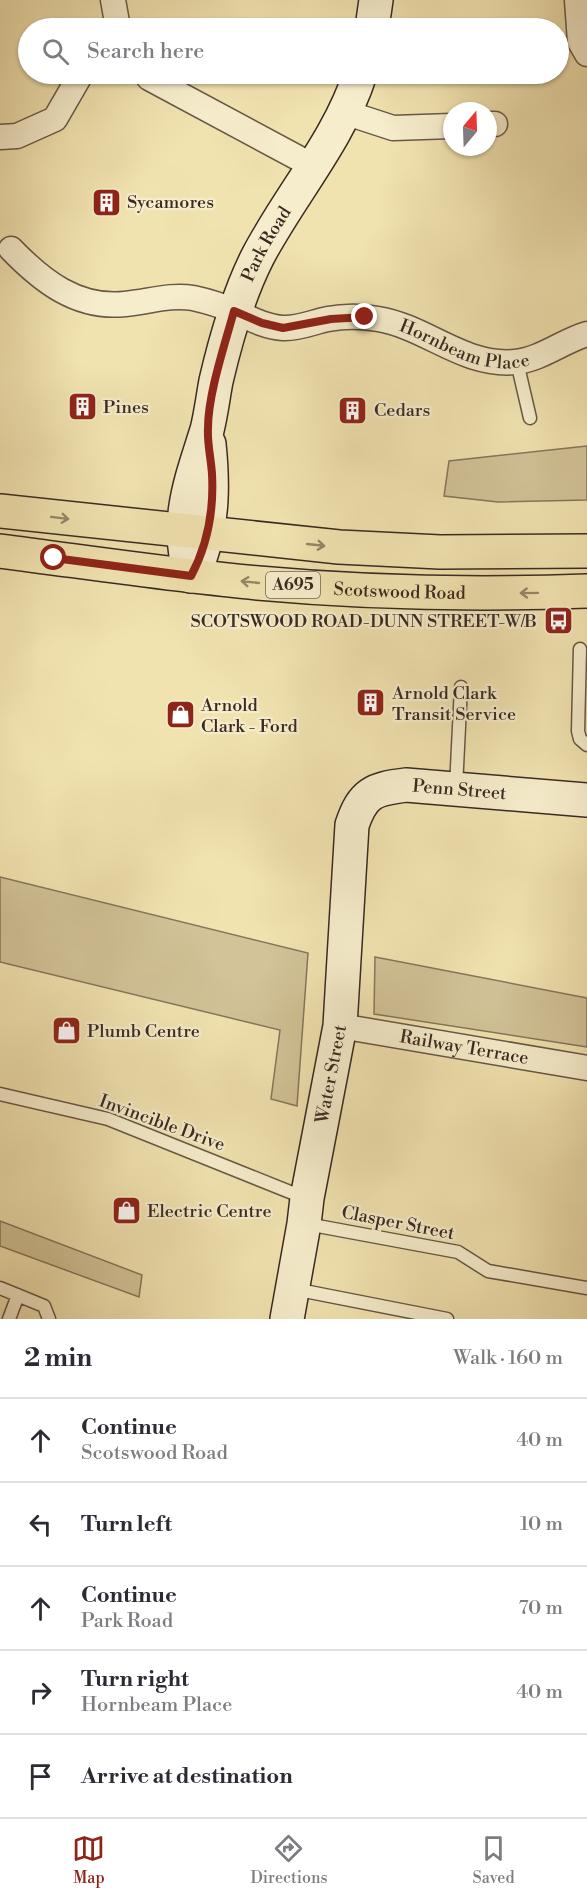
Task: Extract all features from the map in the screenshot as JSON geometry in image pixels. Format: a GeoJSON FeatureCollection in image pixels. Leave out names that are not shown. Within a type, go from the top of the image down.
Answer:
{"type":"FeatureCollection","features":[{"type":"Feature","properties":{"kind":"main road","name":"A695"},"geometry":{"type":"LineString","coordinates":[[1,516],[339,547],[440,552],[587,551]]}},
{"type":"Feature","properties":{"kind":"main road","name":"Scotswood Road"},"geometry":{"type":"LineString","coordinates":[[0,551],[191,576],[274,584],[420,593],[587,591]]}},
{"type":"Feature","properties":{"kind":"street"},"geometry":{"type":"LineString","coordinates":[[113,0],[116,18]]}},
{"type":"Feature","properties":{"kind":"street"},"geometry":{"type":"LineString","coordinates":[[373,18],[376,0]]}},
{"type":"Feature","properties":{"kind":"street"},"geometry":{"type":"LineString","coordinates":[[577,0],[580,42],[587,54]]}},
{"type":"Feature","properties":{"kind":"street"},"geometry":{"type":"LineString","coordinates":[[0,137],[17,136],[54,119],[75,84]]}},
{"type":"Feature","properties":{"kind":"street"},"geometry":{"type":"LineString","coordinates":[[161,84],[313,166]]}},
{"type":"Feature","properties":{"kind":"street","name":"Park Road"},"geometry":{"type":"LineString","coordinates":[[191,576],[184,555],[196,533],[192,471],[207,427],[234,311],[258,257],[344,112],[356,84]]}},
{"type":"Feature","properties":{"kind":"street"},"geometry":{"type":"LineString","coordinates":[[344,112],[393,128],[443,126]]}},
{"type":"Feature","properties":{"kind":"street","name":"Hornbeam Place"},"geometry":{"type":"LineString","coordinates":[[11,249],[46,282],[65,294],[95,303],[125,304],[178,297],[193,298],[234,311],[256,321],[283,328],[348,317],[380,319],[420,332],[461,353],[494,362],[517,362],[587,334]]}},
{"type":"Feature","properties":{"kind":"street","name":"Penn Street"},"geometry":{"type":"LineString","coordinates":[[352,825],[359,805],[371,794],[386,787],[406,785],[587,800]]}},
{"type":"Feature","properties":{"kind":"street","name":"Water Street"},"geometry":{"type":"LineString","coordinates":[[290,1304],[340,1026],[352,825]]}},
{"type":"Feature","properties":{"kind":"street","name":"Railway Terrace"},"geometry":{"type":"LineString","coordinates":[[340,1026],[587,1068]]}},
{"type":"Feature","properties":{"kind":"lane"},"geometry":{"type":"LineString","coordinates":[[517,362],[530,418]]}},
{"type":"Feature","properties":{"kind":"lane"},"geometry":{"type":"LineString","coordinates":[[580,649],[578,731],[580,739],[587,746]]}},
{"type":"Feature","properties":{"kind":"lane"},"geometry":{"type":"LineString","coordinates":[[456,790],[461,687]]}},
{"type":"Feature","properties":{"kind":"lane","name":"Invincible Drive"},"geometry":{"type":"LineString","coordinates":[[0,1094],[108,1119],[305,1211]]}},
{"type":"Feature","properties":{"kind":"lane","name":"Clasper Street"},"geometry":{"type":"LineString","coordinates":[[305,1211],[458,1252],[488,1271],[587,1288]]}},
{"type":"Feature","properties":{"kind":"lane"},"geometry":{"type":"LineString","coordinates":[[0,1288],[44,1306],[50,1319]]}},
{"type":"Feature","properties":{"kind":"lane"},"geometry":{"type":"LineString","coordinates":[[9,1319],[18,1295]]}},
{"type":"Feature","properties":{"kind":"lane"},"geometry":{"type":"LineString","coordinates":[[290,1304],[447,1319]]}},
{"type":"Feature","properties":{"kind":"shaded area"},"geometry":{"type":"Polygon","coordinates":[[[587,446],[587,500],[498,502],[444,496],[449,461],[587,446]]]}},
{"type":"Feature","properties":{"kind":"shaded area"},"geometry":{"type":"Polygon","coordinates":[[[0,877],[308,953],[297,1106],[271,1099],[280,1030],[0,962],[0,877]]]}},
{"type":"Feature","properties":{"kind":"shaded area"},"geometry":{"type":"Polygon","coordinates":[[[375,957],[587,998],[587,1047],[374,1014],[375,957]]]}},
{"type":"Feature","properties":{"kind":"shaded area"},"geometry":{"type":"Polygon","coordinates":[[[0,1221],[142,1275],[139,1297],[0,1246],[0,1221]]]}},
{"type":"Feature","properties":{"kind":"place","name":"Sycamores"},"geometry":{"type":"Point","coordinates":[106,202]}},
{"type":"Feature","properties":{"kind":"place","name":"Pines"},"geometry":{"type":"Point","coordinates":[82,407]}},
{"type":"Feature","properties":{"kind":"place","name":"Cedars"},"geometry":{"type":"Point","coordinates":[353,410]}},
{"type":"Feature","properties":{"kind":"place","name":"SCOTSWOOD ROAD-DUNN STREET-W/B"},"geometry":{"type":"Point","coordinates":[558,621]}},
{"type":"Feature","properties":{"kind":"place","name":"Arnold Clark Transit Service"},"geometry":{"type":"Point","coordinates":[371,703]}},
{"type":"Feature","properties":{"kind":"place","name":"Arnold Clark - Ford"},"geometry":{"type":"Point","coordinates":[180,715]}},
{"type":"Feature","properties":{"kind":"place","name":"Plumb Centre"},"geometry":{"type":"Point","coordinates":[66,1031]}},
{"type":"Feature","properties":{"kind":"place","name":"Electric Centre"},"geometry":{"type":"Point","coordinates":[126,1211]}},
{"type":"Feature","properties":{"kind":"route"},"geometry":{"type":"LineString","coordinates":[[54,558],[191,576],[208,534],[212,473],[207,427],[234,311],[250,319],[283,328],[331,319],[365,317]]}}]}
